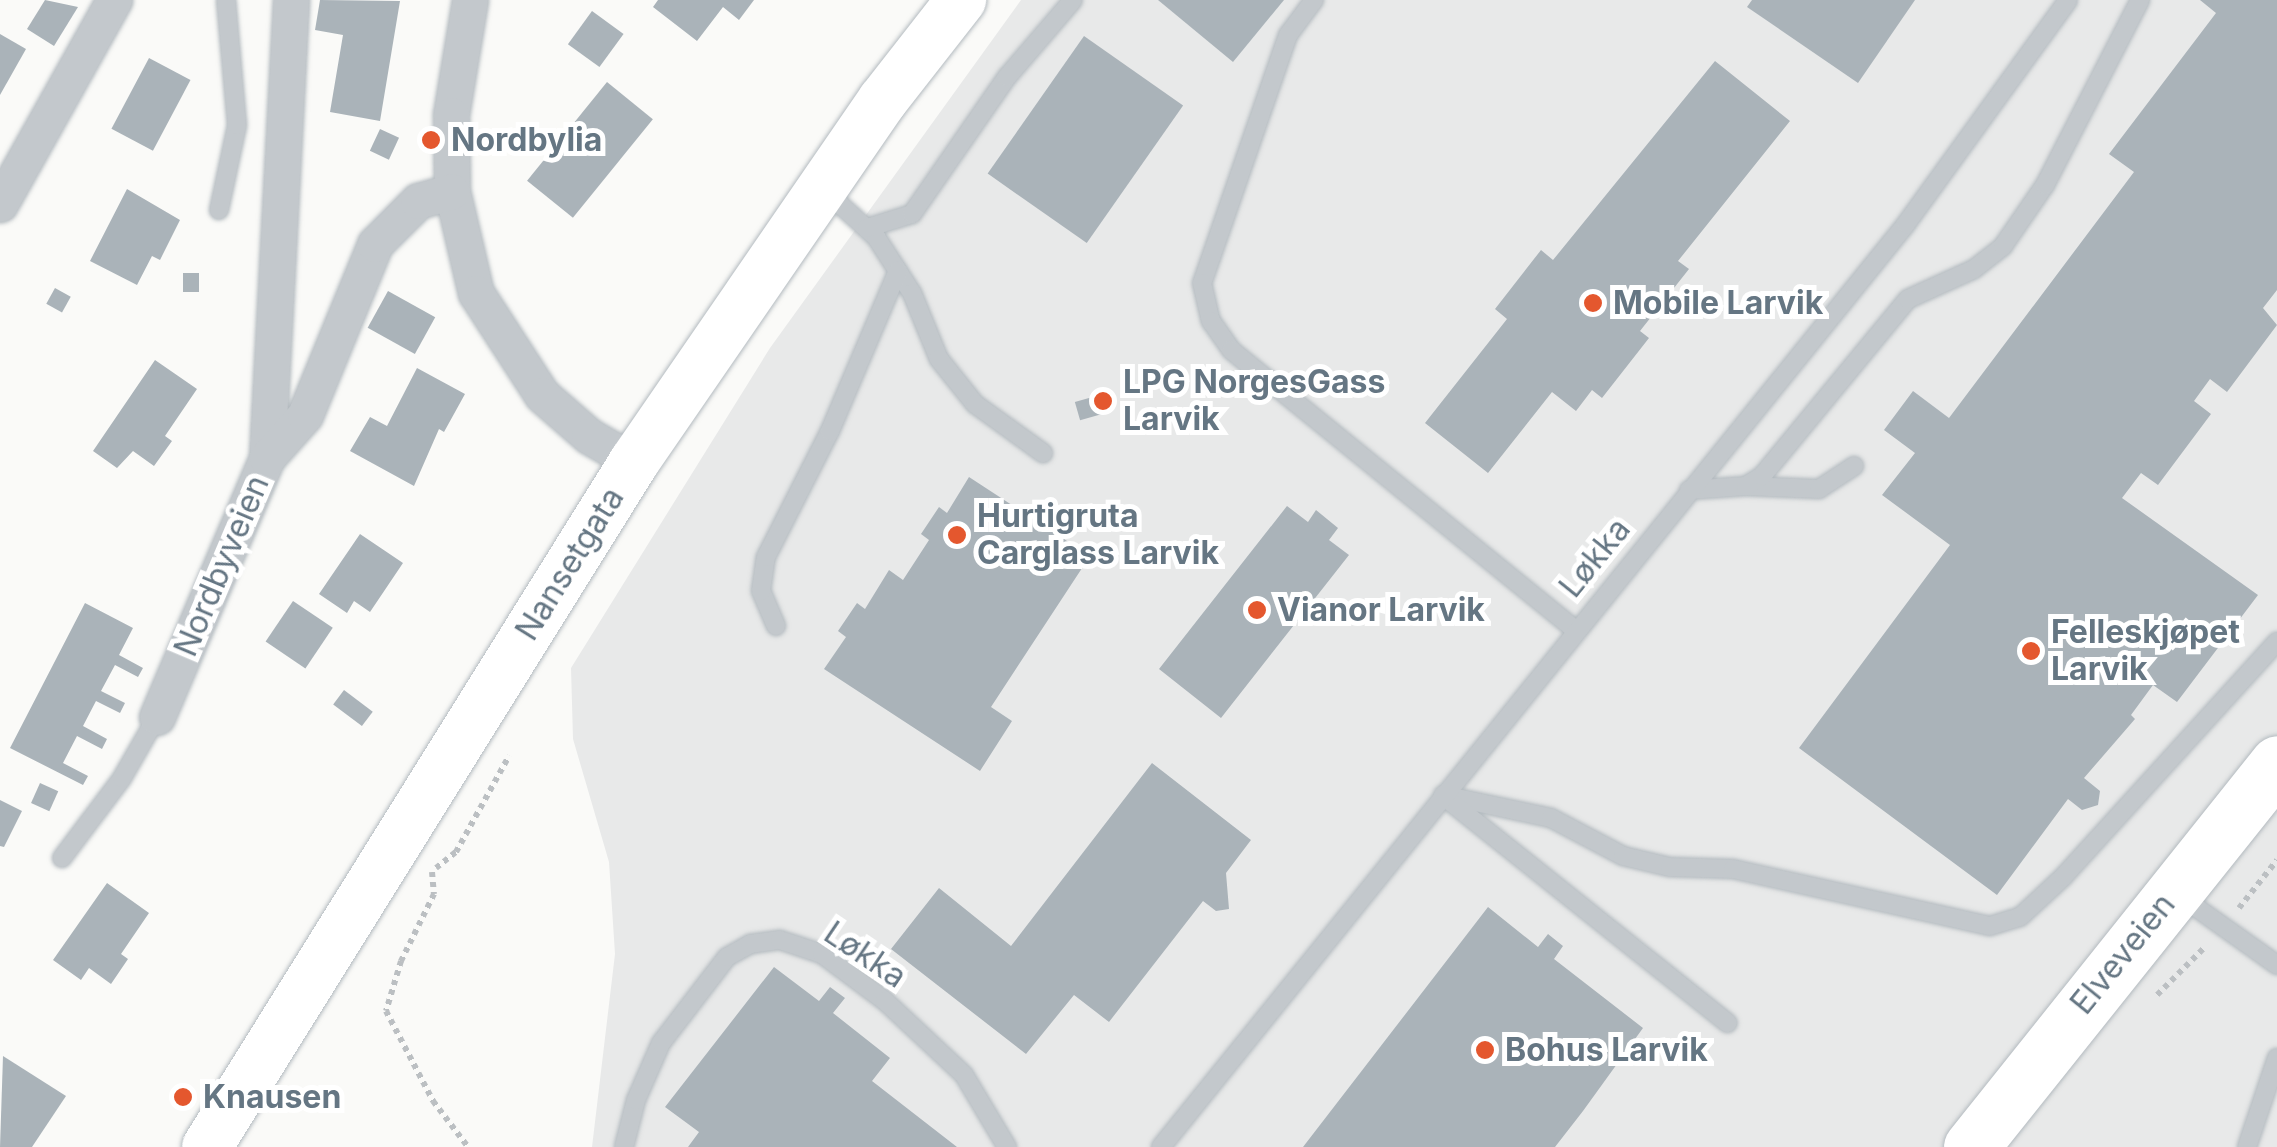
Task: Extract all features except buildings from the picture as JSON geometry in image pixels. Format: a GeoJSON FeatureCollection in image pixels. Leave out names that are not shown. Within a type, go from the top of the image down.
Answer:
{"type":"FeatureCollection","features":[{"type":"Feature","properties":{"kind":"highway","name":"Elveveien"},"geometry":{"type":"LineString","coordinates":[[1971,1147],[2277,764]]}},
{"type":"Feature","properties":{"kind":"main road","name":"Nansetgata"},"geometry":{"type":"LineString","coordinates":[[207,1147],[634,462],[822,189],[962,0]]}},
{"type":"Feature","properties":{"kind":"street"},"geometry":{"type":"LineString","coordinates":[[0,204],[114,0]]}},
{"type":"Feature","properties":{"kind":"street"},"geometry":{"type":"LineString","coordinates":[[267,458],[290,0]]}},
{"type":"Feature","properties":{"kind":"street"},"geometry":{"type":"LineString","coordinates":[[470,0],[451,115],[452,191],[476,293],[504,344],[542,395],[589,436],[634,462]]}},
{"type":"Feature","properties":{"kind":"street","name":"Nordbyveien"},"geometry":{"type":"LineString","coordinates":[[156,716],[267,458],[305,415],[376,244],[418,200],[452,191]]}},
{"type":"Feature","properties":{"kind":"lane"},"geometry":{"type":"LineString","coordinates":[[219,210],[237,125],[226,0]]}},
{"type":"Feature","properties":{"kind":"lane"},"geometry":{"type":"LineString","coordinates":[[867,228],[912,214],[997,90],[1073,0]]}},
{"type":"Feature","properties":{"kind":"lane"},"geometry":{"type":"LineString","coordinates":[[1314,0],[1288,35],[1202,283],[1211,320],[1232,350],[1576,630]]}},
{"type":"Feature","properties":{"kind":"lane","name":"Løkka"},"geometry":{"type":"LineString","coordinates":[[1161,1147],[1906,224],[2068,0]]}},
{"type":"Feature","properties":{"kind":"lane"},"geometry":{"type":"LineString","coordinates":[[1746,486],[1790,448],[1908,299],[1974,269],[2003,246],[2045,185],[2140,0]]}},
{"type":"Feature","properties":{"kind":"lane"},"geometry":{"type":"LineString","coordinates":[[822,189],[867,228],[898,271],[939,359],[975,404],[1043,453]]}},
{"type":"Feature","properties":{"kind":"lane"},"geometry":{"type":"LineString","coordinates":[[776,626],[761,591],[766,556],[830,431],[898,271]]}},
{"type":"Feature","properties":{"kind":"lane"},"geometry":{"type":"LineString","coordinates":[[1689,490],[1746,486],[1819,489],[1854,466]]}},
{"type":"Feature","properties":{"kind":"lane"},"geometry":{"type":"LineString","coordinates":[[1443,795],[1551,818],[1623,856],[1670,867],[1734,869],[1990,926],[2020,917],[2063,877],[2277,642]]}},
{"type":"Feature","properties":{"kind":"lane","name":"Nordbyveien"},"geometry":{"type":"LineString","coordinates":[[62,858],[114,790],[156,716]]}},
{"type":"Feature","properties":{"kind":"lane"},"geometry":{"type":"LineString","coordinates":[[1443,795],[1728,1023]]}},
{"type":"Feature","properties":{"kind":"lane"},"geometry":{"type":"LineString","coordinates":[[2174,891],[2277,965]]}},
{"type":"Feature","properties":{"kind":"lane","name":"Løkka"},"geometry":{"type":"LineString","coordinates":[[624,1147],[661,1043],[727,957],[750,944],[780,940],[822,954],[885,1001],[964,1075],[1007,1147]]}},
{"type":"Feature","properties":{"kind":"lane"},"geometry":{"type":"LineString","coordinates":[[2247,1147],[2277,1058]]}},
{"type":"Feature","properties":{"kind":"path"},"geometry":{"type":"LineString","coordinates":[[2152,1001],[2223,929],[2277,860]]}},
{"type":"Feature","properties":{"kind":"path"},"geometry":{"type":"LineString","coordinates":[[432,871],[434,894],[400,961],[386,1011],[433,1101],[468,1147]]}},
{"type":"Feature","properties":{"kind":"shaded area"},"geometry":{"type":"Polygon","coordinates":[[[1021,0],[2277,0],[2277,1147],[592,1147],[615,954],[609,862],[573,739],[571,668],[770,348],[1021,0]]]}},
{"type":"Feature","properties":{"kind":"place","name":"Nordbylia"},"geometry":{"type":"Point","coordinates":[431,140]}},
{"type":"Feature","properties":{"kind":"place","name":"Mobile Larvik"},"geometry":{"type":"Point","coordinates":[1593,303]}},
{"type":"Feature","properties":{"kind":"place","name":"LPG NorgesGass Larvik"},"geometry":{"type":"Point","coordinates":[1103,401]}},
{"type":"Feature","properties":{"kind":"place","name":"Hurtigruta Carglass Larvik"},"geometry":{"type":"Point","coordinates":[957,535]}},
{"type":"Feature","properties":{"kind":"place","name":"Vianor Larvik"},"geometry":{"type":"Point","coordinates":[1257,610]}},
{"type":"Feature","properties":{"kind":"place","name":"Felleskjøpet Larvik"},"geometry":{"type":"Point","coordinates":[2031,651]}},
{"type":"Feature","properties":{"kind":"place","name":"Bohus Larvik"},"geometry":{"type":"Point","coordinates":[1485,1050]}},
{"type":"Feature","properties":{"kind":"place","name":"Knausen"},"geometry":{"type":"Point","coordinates":[183,1097]}}]}
